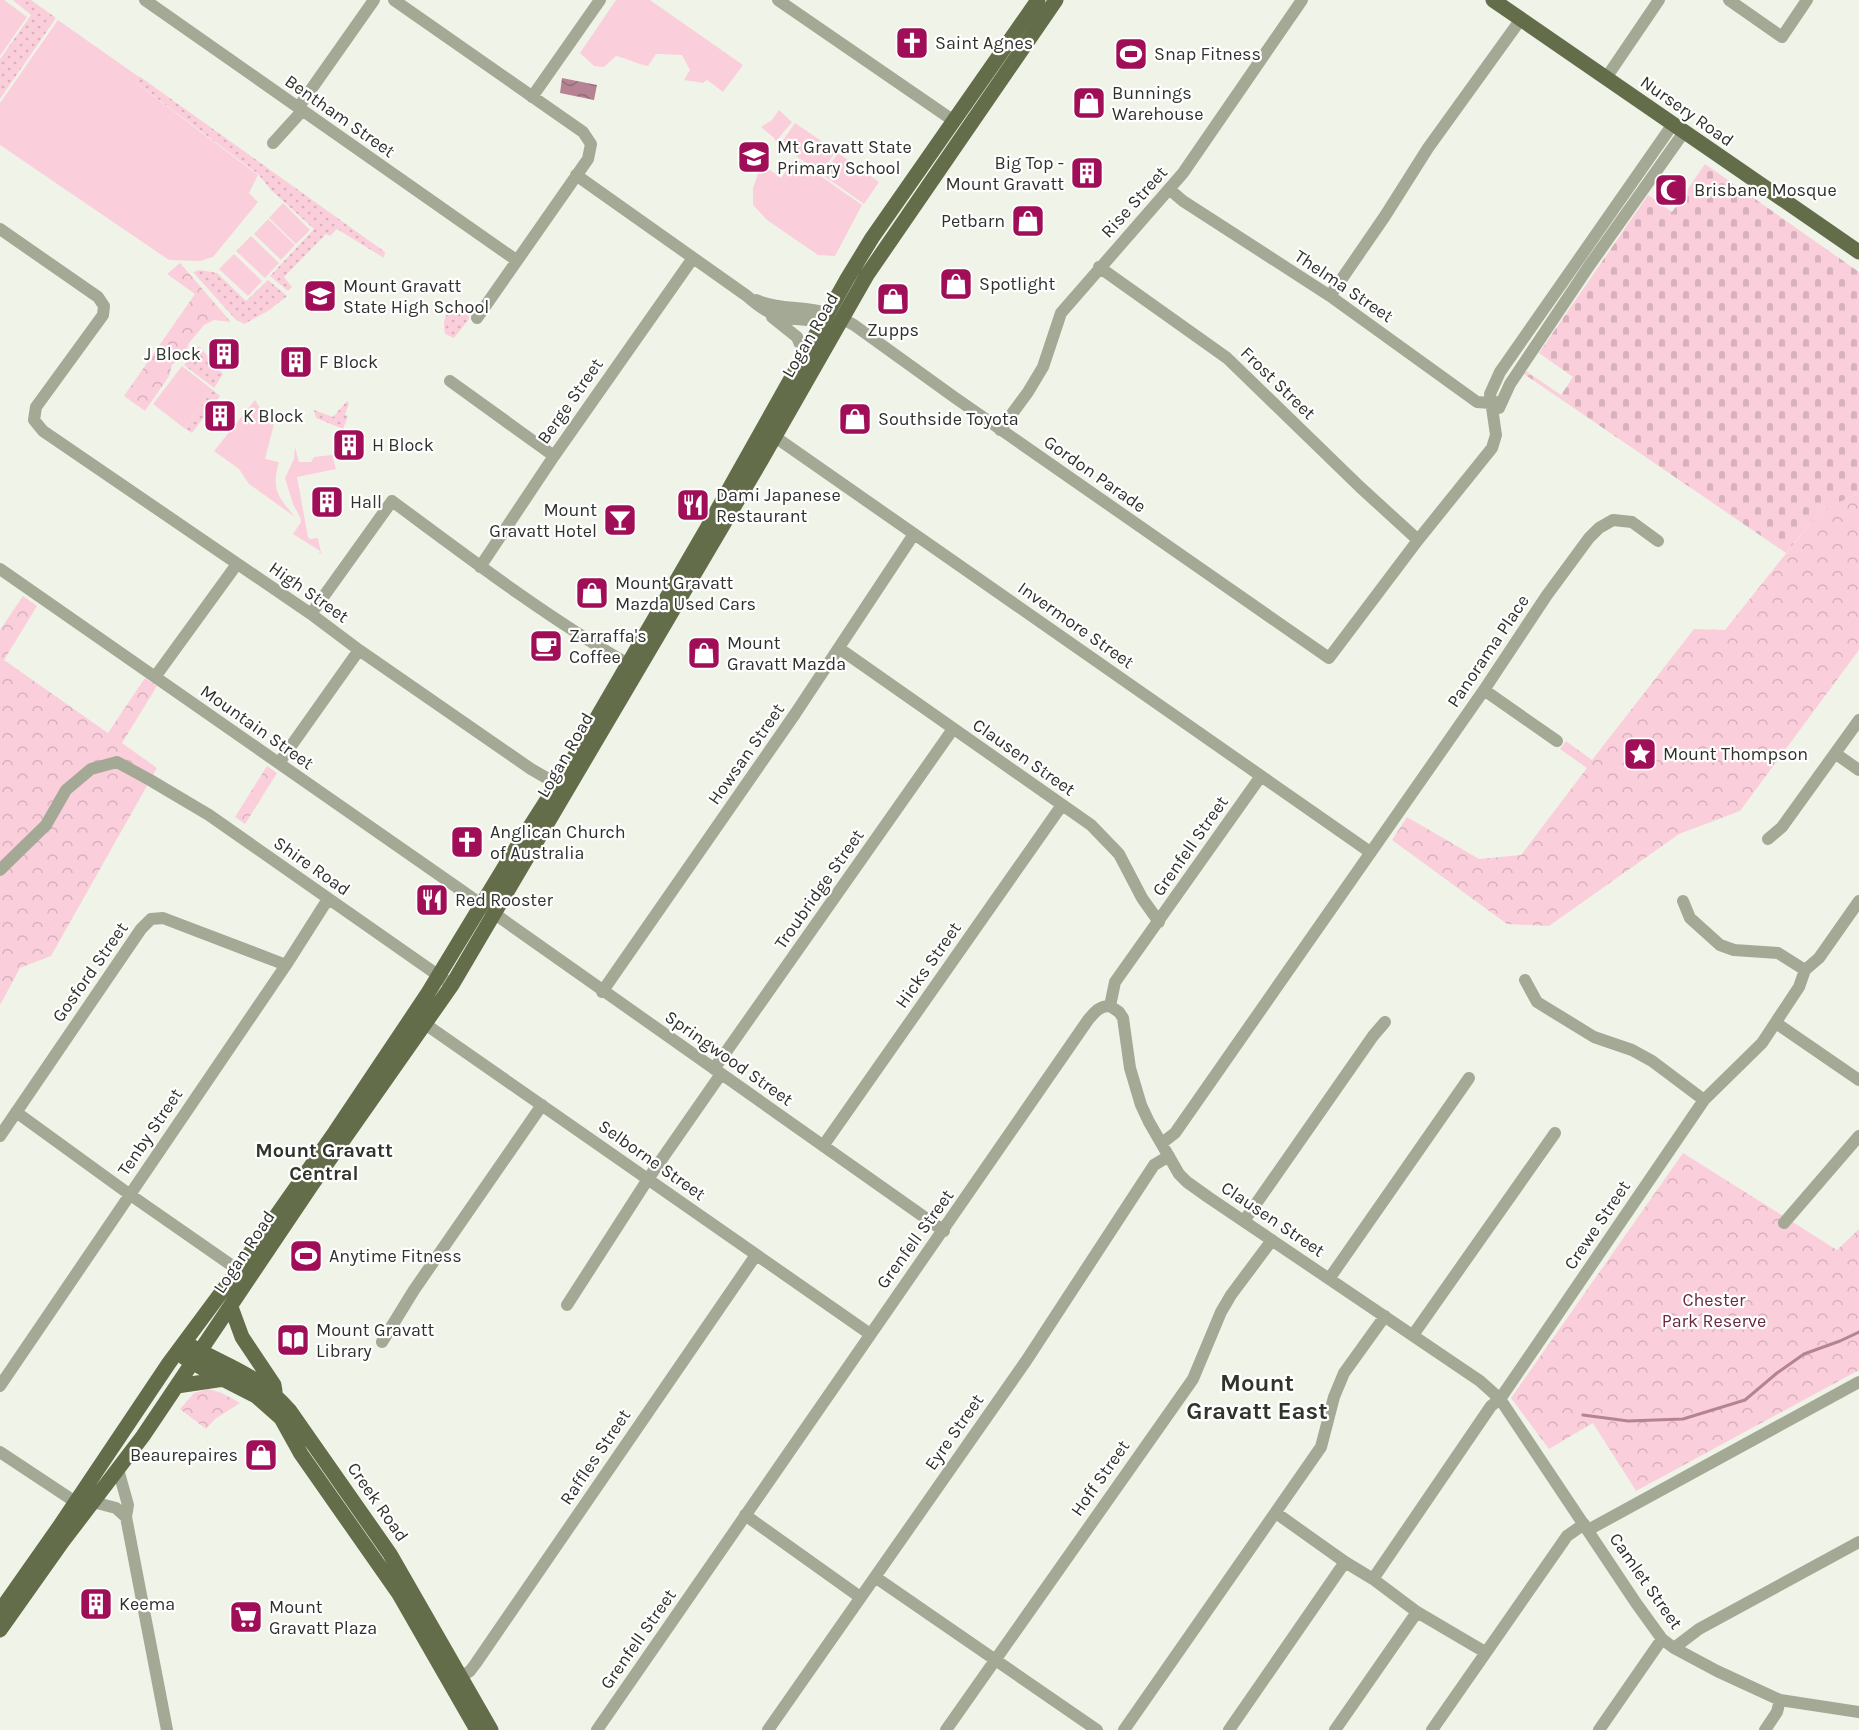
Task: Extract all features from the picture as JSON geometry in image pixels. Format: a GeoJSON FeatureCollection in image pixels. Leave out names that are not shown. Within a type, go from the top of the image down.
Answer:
{"type":"FeatureCollection","features":[{"type":"Feature","properties":{"kind":"main road","name":"Logan Road"},"geometry":{"type":"LineString","coordinates":[[0,1630],[85,1505],[181,1347],[244,1274],[419,1019],[439,976],[487,910],[563,787],[768,432],[824,317],[873,238],[1038,0]]}},
{"type":"Feature","properties":{"kind":"main road","name":"Logan Road"},"geometry":{"type":"LineString","coordinates":[[563,787],[628,664],[768,432],[842,318],[877,258],[1056,0]]}},
{"type":"Feature","properties":{"kind":"main road","name":"Nursery Road"},"geometry":{"type":"LineString","coordinates":[[1493,0],[1859,252]]}},
{"type":"Feature","properties":{"kind":"main road"},"geometry":{"type":"LineString","coordinates":[[824,317],[842,318]]}},
{"type":"Feature","properties":{"kind":"main road","name":"Logan Road"},"geometry":{"type":"LineString","coordinates":[[419,1019],[452,985],[487,910]]}},
{"type":"Feature","properties":{"kind":"main road","name":"Logan Road"},"geometry":{"type":"LineString","coordinates":[[0,1611],[85,1505],[118,1469],[231,1307],[244,1274]]}},
{"type":"Feature","properties":{"kind":"main road"},"geometry":{"type":"LineString","coordinates":[[231,1307],[242,1337],[274,1385],[276,1395]]}},
{"type":"Feature","properties":{"kind":"main road","name":"Creek Road"},"geometry":{"type":"LineString","coordinates":[[181,1347],[224,1379],[256,1396],[285,1424],[302,1454],[399,1594],[477,1730]]}},
{"type":"Feature","properties":{"kind":"main road","name":"Creek Road"},"geometry":{"type":"LineString","coordinates":[[197,1357],[246,1373],[276,1395],[294,1416],[381,1540],[491,1730]]}},
{"type":"Feature","properties":{"kind":"main road"},"geometry":{"type":"LineString","coordinates":[[177,1386],[224,1379]]}},
{"type":"Feature","properties":{"kind":"street","name":"Bentham Street"},"geometry":{"type":"LineString","coordinates":[[144,0],[516,260]]}},
{"type":"Feature","properties":{"kind":"street"},"geometry":{"type":"LineString","coordinates":[[273,143],[300,110],[374,0]]}},
{"type":"Feature","properties":{"kind":"street"},"geometry":{"type":"LineString","coordinates":[[394,0],[585,134],[591,144],[589,157],[477,318]]}},
{"type":"Feature","properties":{"kind":"street"},"geometry":{"type":"LineString","coordinates":[[532,97],[600,0]]}},
{"type":"Feature","properties":{"kind":"street"},"geometry":{"type":"LineString","coordinates":[[777,0],[954,121]]}},
{"type":"Feature","properties":{"kind":"street","name":"Rise Street"},"geometry":{"type":"LineString","coordinates":[[1000,430],[1043,367],[1061,313],[1183,173],[1302,0]]}},
{"type":"Feature","properties":{"kind":"street"},"geometry":{"type":"LineString","coordinates":[[1606,78],[1659,0]]}},
{"type":"Feature","properties":{"kind":"street"},"geometry":{"type":"LineString","coordinates":[[1729,0],[1782,37],[1807,0]]}},
{"type":"Feature","properties":{"kind":"street"},"geometry":{"type":"LineString","coordinates":[[1330,296],[1428,148],[1521,19]]}},
{"type":"Feature","properties":{"kind":"street"},"geometry":{"type":"LineString","coordinates":[[1418,540],[1492,448],[1496,435],[1496,403],[1490,394],[1500,372],[1678,128]]}},
{"type":"Feature","properties":{"kind":"street"},"geometry":{"type":"LineString","coordinates":[[576,175],[747,296],[794,333],[804,354]]}},
{"type":"Feature","properties":{"kind":"street","name":"Thelma Street"},"geometry":{"type":"LineString","coordinates":[[1169,189],[1183,201],[1330,296],[1477,402],[1496,403]]}},
{"type":"Feature","properties":{"kind":"street","name":"High Street"},"geometry":{"type":"LineString","coordinates":[[0,229],[98,297],[104,306],[103,315],[36,407],[34,420],[43,431],[311,614],[531,769],[563,787]]}},
{"type":"Feature","properties":{"kind":"street","name":"Berge Street"},"geometry":{"type":"LineString","coordinates":[[480,567],[554,456],[693,258]]}},
{"type":"Feature","properties":{"kind":"street","name":"Frost Street"},"geometry":{"type":"LineString","coordinates":[[1100,267],[1227,358],[1344,472],[1418,540]]}},
{"type":"Feature","properties":{"kind":"street"},"geometry":{"type":"LineString","coordinates":[[747,296],[775,306],[808,308],[824,317]]}},
{"type":"Feature","properties":{"kind":"street"},"geometry":{"type":"LineString","coordinates":[[762,310],[779,317],[824,317]]}},
{"type":"Feature","properties":{"kind":"street","name":"Gordon Parade"},"geometry":{"type":"LineString","coordinates":[[842,318],[1329,658],[1418,540]]}},
{"type":"Feature","properties":{"kind":"street"},"geometry":{"type":"LineString","coordinates":[[450,381],[554,456]]}},
{"type":"Feature","properties":{"kind":"street","name":"Invermore Street"},"geometry":{"type":"LineString","coordinates":[[768,432],[1370,852]]}},
{"type":"Feature","properties":{"kind":"street"},"geometry":{"type":"LineString","coordinates":[[311,614],[392,501],[554,619],[628,664]]}},
{"type":"Feature","properties":{"kind":"street","name":"Panorama Place"},"geometry":{"type":"LineString","coordinates":[[1162,1143],[1175,1133],[1588,538],[1613,520],[1632,522],[1659,541]]}},
{"type":"Feature","properties":{"kind":"street","name":"Howsan Street"},"geometry":{"type":"LineString","coordinates":[[602,992],[840,649],[914,534]]}},
{"type":"Feature","properties":{"kind":"street"},"geometry":{"type":"LineString","coordinates":[[155,677],[237,564]]}},
{"type":"Feature","properties":{"kind":"street","name":"Mountain Street"},"geometry":{"type":"LineString","coordinates":[[0,569],[487,910]]}},
{"type":"Feature","properties":{"kind":"street","name":"Clausen Street"},"geometry":{"type":"LineString","coordinates":[[840,649],[1091,825],[1119,854],[1142,898],[1159,922]]}},
{"type":"Feature","properties":{"kind":"street"},"geometry":{"type":"LineString","coordinates":[[279,763],[359,650]]}},
{"type":"Feature","properties":{"kind":"street"},"geometry":{"type":"LineString","coordinates":[[1484,690],[1557,741]]}},
{"type":"Feature","properties":{"kind":"street"},"geometry":{"type":"LineString","coordinates":[[1767,839],[1782,827],[1859,720]]}},
{"type":"Feature","properties":{"kind":"street","name":"Troubridge Street"},"geometry":{"type":"LineString","coordinates":[[567,1305],[718,1072],[952,729]]}},
{"type":"Feature","properties":{"kind":"street"},"geometry":{"type":"LineString","coordinates":[[1836,754],[1859,770]]}},
{"type":"Feature","properties":{"kind":"street","name":"Shire Road"},"geometry":{"type":"LineString","coordinates":[[0,870],[46,825],[66,790],[92,769],[117,762],[209,815],[452,985]]}},
{"type":"Feature","properties":{"kind":"street","name":"Grenfell Street"},"geometry":{"type":"LineString","coordinates":[[597,1730],[1088,1020],[1098,1009],[1110,1006],[1115,982],[1261,776]]}},
{"type":"Feature","properties":{"kind":"street","name":"Hicks Street"},"geometry":{"type":"LineString","coordinates":[[823,1146],[1062,805]]}},
{"type":"Feature","properties":{"kind":"street","name":"Tenby Street"},"geometry":{"type":"LineString","coordinates":[[0,1386],[286,965],[328,899]]}},
{"type":"Feature","properties":{"kind":"street"},"geometry":{"type":"LineString","coordinates":[[1683,901],[1690,918],[1720,945],[1734,950],[1778,953],[1805,970]]}},
{"type":"Feature","properties":{"kind":"street","name":"Crewe Street"},"geometry":{"type":"LineString","coordinates":[[1373,1579],[1491,1406],[1500,1399],[1704,1100],[1762,1043],[1799,987],[1805,970],[1820,958],[1859,901]]}},
{"type":"Feature","properties":{"kind":"street","name":"Springwood Street"},"geometry":{"type":"LineString","coordinates":[[487,910],[944,1231]]}},
{"type":"Feature","properties":{"kind":"street","name":"Gosford Street"},"geometry":{"type":"LineString","coordinates":[[0,1136],[141,929],[151,919],[163,918],[286,965]]}},
{"type":"Feature","properties":{"kind":"street"},"geometry":{"type":"LineString","coordinates":[[1525,980],[1538,1002],[1594,1037],[1632,1050],[1652,1061],[1704,1100]]}},
{"type":"Feature","properties":{"kind":"street","name":"Clausen Street"},"geometry":{"type":"LineString","coordinates":[[1110,1006],[1123,1018],[1130,1068],[1149,1122],[1187,1182],[1480,1381],[1500,1399]]}},
{"type":"Feature","properties":{"kind":"street","name":"Selborne Street"},"geometry":{"type":"LineString","coordinates":[[419,1019],[870,1334]]}},
{"type":"Feature","properties":{"kind":"street"},"geometry":{"type":"LineString","coordinates":[[1244,1221],[1385,1022]]}},
{"type":"Feature","properties":{"kind":"street"},"geometry":{"type":"LineString","coordinates":[[1776,1023],[1859,1080]]}},
{"type":"Feature","properties":{"kind":"street"},"geometry":{"type":"LineString","coordinates":[[1329,1279],[1469,1078]]}},
{"type":"Feature","properties":{"kind":"street"},"geometry":{"type":"LineString","coordinates":[[382,1341],[414,1290],[542,1105]]}},
{"type":"Feature","properties":{"kind":"street"},"geometry":{"type":"LineString","coordinates":[[16,1112],[244,1274]]}},
{"type":"Feature","properties":{"kind":"street"},"geometry":{"type":"LineString","coordinates":[[1413,1335],[1555,1133]]}},
{"type":"Feature","properties":{"kind":"street"},"geometry":{"type":"LineString","coordinates":[[1784,1223],[1859,1136]]}},
{"type":"Feature","properties":{"kind":"street","name":"Eyre Street"},"geometry":{"type":"LineString","coordinates":[[768,1730],[1026,1361],[1154,1165],[1169,1156]]}},
{"type":"Feature","properties":{"kind":"street","name":"Hoff Street"},"geometry":{"type":"LineString","coordinates":[[946,1730],[1193,1379],[1221,1312],[1272,1240]]}},
{"type":"Feature","properties":{"kind":"street","name":"Raffles Street"},"geometry":{"type":"LineString","coordinates":[[461,1677],[476,1663],[756,1255]]}},
{"type":"Feature","properties":{"kind":"street"},"geometry":{"type":"LineString","coordinates":[[1124,1730],[1321,1447],[1334,1397],[1344,1373],[1385,1316]]}},
{"type":"Feature","properties":{"kind":"street"},"geometry":{"type":"LineString","coordinates":[[1432,1730],[1567,1536],[1859,1382]]}},
{"type":"Feature","properties":{"kind":"street","name":"Camlet Street"},"geometry":{"type":"LineString","coordinates":[[1500,1399],[1662,1639],[1717,1671],[1780,1700],[1859,1712]]}},
{"type":"Feature","properties":{"kind":"street"},"geometry":{"type":"LineString","coordinates":[[0,1452],[85,1505],[116,1508],[126,1517]]}},
{"type":"Feature","properties":{"kind":"street"},"geometry":{"type":"LineString","coordinates":[[118,1469],[128,1505],[126,1517],[167,1730]]}},
{"type":"Feature","properties":{"kind":"street"},"geometry":{"type":"LineString","coordinates":[[1276,1513],[1418,1612],[1485,1652]]}},
{"type":"Feature","properties":{"kind":"street"},"geometry":{"type":"LineString","coordinates":[[745,1515],[860,1597]]}},
{"type":"Feature","properties":{"kind":"street"},"geometry":{"type":"LineString","coordinates":[[1674,1648],[1699,1629],[1859,1542]]}},
{"type":"Feature","properties":{"kind":"street"},"geometry":{"type":"LineString","coordinates":[[1229,1730],[1345,1562]]}},
{"type":"Feature","properties":{"kind":"street"},"geometry":{"type":"LineString","coordinates":[[875,1576],[1097,1730]]}},
{"type":"Feature","properties":{"kind":"street"},"geometry":{"type":"LineString","coordinates":[[1335,1730],[1418,1612]]}},
{"type":"Feature","properties":{"kind":"street"},"geometry":{"type":"LineString","coordinates":[[1599,1730],[1662,1639]]}},
{"type":"Feature","properties":{"kind":"street"},"geometry":{"type":"LineString","coordinates":[[1765,1730],[1777,1712],[1780,1700]]}},
{"type":"Feature","properties":{"kind":"green space"},"geometry":{"type":"Polygon","coordinates":[[[0,0],[4,0],[27,17],[0,56],[0,0]]]}},
{"type":"Feature","properties":{"kind":"green space"},"geometry":{"type":"Polygon","coordinates":[[[13,0],[31,0],[56,18],[0,99],[0,59],[31,15],[13,0]]]}},
{"type":"Feature","properties":{"kind":"green space"},"geometry":{"type":"Polygon","coordinates":[[[616,0],[650,0],[743,65],[723,92],[707,80],[703,83],[684,80],[690,70],[682,55],[656,54],[648,66],[616,56],[604,67],[594,66],[580,53],[616,0]]]}},
{"type":"Feature","properties":{"kind":"green space"},"geometry":{"type":"Polygon","coordinates":[[[58,20],[139,77],[136,83],[258,175],[249,193],[258,202],[213,257],[200,261],[169,260],[0,145],[0,103],[58,20]]]}},
{"type":"Feature","properties":{"kind":"green space"},"geometry":{"type":"Polygon","coordinates":[[[139,76],[385,252],[384,258],[337,229],[330,236],[326,234],[284,277],[292,287],[288,291],[270,276],[314,229],[271,190],[258,174],[135,82],[139,76]]]}},
{"type":"Feature","properties":{"kind":"green space"},"geometry":{"type":"Polygon","coordinates":[[[779,110],[792,122],[777,143],[761,127],[772,120],[779,110]]]}},
{"type":"Feature","properties":{"kind":"green space"},"geometry":{"type":"Polygon","coordinates":[[[795,123],[836,151],[821,173],[780,145],[795,123]]]}},
{"type":"Feature","properties":{"kind":"green space"},"geometry":{"type":"Polygon","coordinates":[[[838,153],[879,182],[864,204],[823,175],[838,153]]]}},
{"type":"Feature","properties":{"kind":"green space"},"geometry":{"type":"Polygon","coordinates":[[[795,158],[862,205],[835,256],[818,255],[767,220],[753,205],[753,188],[759,171],[767,168],[781,178],[795,158]]]}},
{"type":"Feature","properties":{"kind":"green space"},"geometry":{"type":"Polygon","coordinates":[[[1705,164],[1859,272],[1859,493],[1820,511],[1786,553],[1524,374],[1526,371],[1561,395],[1573,377],[1539,353],[1648,195],[1672,212],[1705,164]]]}},
{"type":"Feature","properties":{"kind":"green space"},"geometry":{"type":"Polygon","coordinates":[[[283,203],[310,230],[296,244],[269,218],[283,203]]]}},
{"type":"Feature","properties":{"kind":"green space"},"geometry":{"type":"Polygon","coordinates":[[[268,219],[295,245],[281,260],[254,234],[268,219]]]}},
{"type":"Feature","properties":{"kind":"green space"},"geometry":{"type":"Polygon","coordinates":[[[251,236],[279,263],[265,278],[236,251],[251,236]]]}},
{"type":"Feature","properties":{"kind":"green space"},"geometry":{"type":"Polygon","coordinates":[[[234,254],[262,281],[248,296],[219,269],[234,254]]]}},
{"type":"Feature","properties":{"kind":"green space"},"geometry":{"type":"Polygon","coordinates":[[[180,263],[231,322],[214,320],[204,325],[189,343],[186,352],[172,365],[169,376],[145,411],[124,396],[195,294],[167,274],[180,263]]]}},
{"type":"Feature","properties":{"kind":"green space"},"geometry":{"type":"Polygon","coordinates":[[[200,270],[217,273],[246,301],[268,280],[287,296],[268,311],[244,324],[235,319],[193,272],[200,270]]]}},
{"type":"Feature","properties":{"kind":"green space"},"geometry":{"type":"Polygon","coordinates":[[[454,301],[468,311],[469,319],[454,338],[445,334],[444,321],[454,301]]]}},
{"type":"Feature","properties":{"kind":"green space"},"geometry":{"type":"Polygon","coordinates":[[[199,346],[223,374],[214,388],[184,365],[199,346]]]}},
{"type":"Feature","properties":{"kind":"green space"},"geometry":{"type":"Polygon","coordinates":[[[182,366],[213,390],[184,428],[153,404],[182,366]]]}},
{"type":"Feature","properties":{"kind":"green space"},"geometry":{"type":"Polygon","coordinates":[[[213,390],[220,396],[192,433],[184,428],[213,390]]]}},
{"type":"Feature","properties":{"kind":"green space"},"geometry":{"type":"Polygon","coordinates":[[[255,400],[266,418],[275,420],[265,459],[279,462],[276,486],[280,498],[295,517],[249,484],[239,469],[214,451],[255,400]]]}},
{"type":"Feature","properties":{"kind":"green space"},"geometry":{"type":"Polygon","coordinates":[[[347,401],[349,403],[345,415],[348,416],[343,429],[316,418],[314,410],[333,417],[347,401]]]}},
{"type":"Feature","properties":{"kind":"green space"},"geometry":{"type":"Polygon","coordinates":[[[295,447],[299,462],[311,462],[314,457],[332,455],[336,469],[297,477],[308,537],[318,538],[321,553],[319,554],[320,551],[293,534],[301,522],[285,478],[294,459],[295,447]]]}},
{"type":"Feature","properties":{"kind":"green space"},"geometry":{"type":"Polygon","coordinates":[[[1859,493],[1859,650],[1740,811],[1679,834],[1549,926],[1507,924],[1392,840],[1407,817],[1479,859],[1521,855],[1587,768],[1560,749],[1566,741],[1592,760],[1694,629],[1725,630],[1820,511],[1859,493]]]}},
{"type":"Feature","properties":{"kind":"green space"},"geometry":{"type":"Polygon","coordinates":[[[23,596],[37,606],[4,660],[108,733],[145,678],[157,686],[122,743],[157,768],[51,956],[20,968],[0,1005],[0,630],[23,596]]]}},
{"type":"Feature","properties":{"kind":"green space"},"geometry":{"type":"Polygon","coordinates":[[[267,766],[277,773],[245,824],[235,817],[267,766]]]}},
{"type":"Feature","properties":{"kind":"green space","name":"Chester Park Reserve"},"geometry":{"type":"Polygon","coordinates":[[[1683,1153],[1837,1250],[1859,1229],[1859,1370],[1636,1491],[1593,1423],[1549,1449],[1511,1398],[1683,1153]]]}},
{"type":"Feature","properties":{"kind":"green space"},"geometry":{"type":"Polygon","coordinates":[[[208,1389],[222,1393],[240,1403],[215,1419],[206,1429],[180,1409],[194,1393],[208,1389]]]}},
{"type":"Feature","properties":{"kind":"water"},"geometry":{"type":"Polygon","coordinates":[[[562,78],[597,85],[594,100],[560,93],[562,78]]]}},
{"type":"Feature","properties":{"kind":"waterway"},"geometry":{"type":"LineString","coordinates":[[1583,1415],[1628,1421],[1683,1419],[1745,1400],[1804,1354],[1859,1332]]}},
{"type":"Feature","properties":{"kind":"place","name":"Saint Agnes"},"geometry":{"type":"Point","coordinates":[912,43]}},
{"type":"Feature","properties":{"kind":"place","name":"Snap Fitness"},"geometry":{"type":"Point","coordinates":[1131,54]}},
{"type":"Feature","properties":{"kind":"place","name":"Bunnings Warehouse"},"geometry":{"type":"Point","coordinates":[1089,103]}},
{"type":"Feature","properties":{"kind":"place","name":"Mt Gravatt State Primary School"},"geometry":{"type":"Point","coordinates":[754,157]}},
{"type":"Feature","properties":{"kind":"place","name":"Big Top - Mount Gravatt"},"geometry":{"type":"Point","coordinates":[1087,173]}},
{"type":"Feature","properties":{"kind":"place","name":"Brisbane Mosque"},"geometry":{"type":"Point","coordinates":[1671,190]}},
{"type":"Feature","properties":{"kind":"place","name":"Petbarn"},"geometry":{"type":"Point","coordinates":[1028,221]}},
{"type":"Feature","properties":{"kind":"place","name":"Spotlight"},"geometry":{"type":"Point","coordinates":[956,284]}},
{"type":"Feature","properties":{"kind":"place","name":"Mount Gravatt State High School"},"geometry":{"type":"Point","coordinates":[320,296]}},
{"type":"Feature","properties":{"kind":"place","name":"Zupps"},"geometry":{"type":"Point","coordinates":[893,299]}},
{"type":"Feature","properties":{"kind":"place","name":"J Block"},"geometry":{"type":"Point","coordinates":[224,354]}},
{"type":"Feature","properties":{"kind":"place","name":"F Block"},"geometry":{"type":"Point","coordinates":[296,362]}},
{"type":"Feature","properties":{"kind":"place","name":"K Block"},"geometry":{"type":"Point","coordinates":[220,416]}},
{"type":"Feature","properties":{"kind":"place","name":"Southside Toyota"},"geometry":{"type":"Point","coordinates":[855,419]}},
{"type":"Feature","properties":{"kind":"place","name":"H Block"},"geometry":{"type":"Point","coordinates":[349,445]}},
{"type":"Feature","properties":{"kind":"place","name":"Hall"},"geometry":{"type":"Point","coordinates":[327,502]}},
{"type":"Feature","properties":{"kind":"place","name":"Dami Japanese Restaurant"},"geometry":{"type":"Point","coordinates":[693,505]}},
{"type":"Feature","properties":{"kind":"place","name":"Mount Gravatt Hotel"},"geometry":{"type":"Point","coordinates":[620,520]}},
{"type":"Feature","properties":{"kind":"place","name":"Mount Gravatt Mazda Used Cars"},"geometry":{"type":"Point","coordinates":[592,593]}},
{"type":"Feature","properties":{"kind":"place","name":"Zarraffa's Coffee"},"geometry":{"type":"Point","coordinates":[546,646]}},
{"type":"Feature","properties":{"kind":"place","name":"Mount Gravatt Mazda"},"geometry":{"type":"Point","coordinates":[704,653]}},
{"type":"Feature","properties":{"kind":"place","name":"Mount Thompson"},"geometry":{"type":"Point","coordinates":[1640,754]}},
{"type":"Feature","properties":{"kind":"place","name":"Anglican Church of Australia"},"geometry":{"type":"Point","coordinates":[467,842]}},
{"type":"Feature","properties":{"kind":"place","name":"Red Rooster"},"geometry":{"type":"Point","coordinates":[432,900]}},
{"type":"Feature","properties":{"kind":"place","name":"Anytime Fitness"},"geometry":{"type":"Point","coordinates":[306,1256]}},
{"type":"Feature","properties":{"kind":"place","name":"Mount Gravatt Library"},"geometry":{"type":"Point","coordinates":[293,1340]}},
{"type":"Feature","properties":{"kind":"place","name":"Beaurepaires"},"geometry":{"type":"Point","coordinates":[261,1455]}},
{"type":"Feature","properties":{"kind":"place","name":"Keema"},"geometry":{"type":"Point","coordinates":[96,1604]}},
{"type":"Feature","properties":{"kind":"place","name":"Mount Gravatt Plaza"},"geometry":{"type":"Point","coordinates":[246,1617]}},
{"type":"Feature","properties":{"kind":"district","name":"Mount Gravatt Central"},"geometry":{"type":"Point","coordinates":[324,1162]}},
{"type":"Feature","properties":{"kind":"district","name":"Mount Gravatt East"},"geometry":{"type":"Point","coordinates":[1257,1397]}}]}
